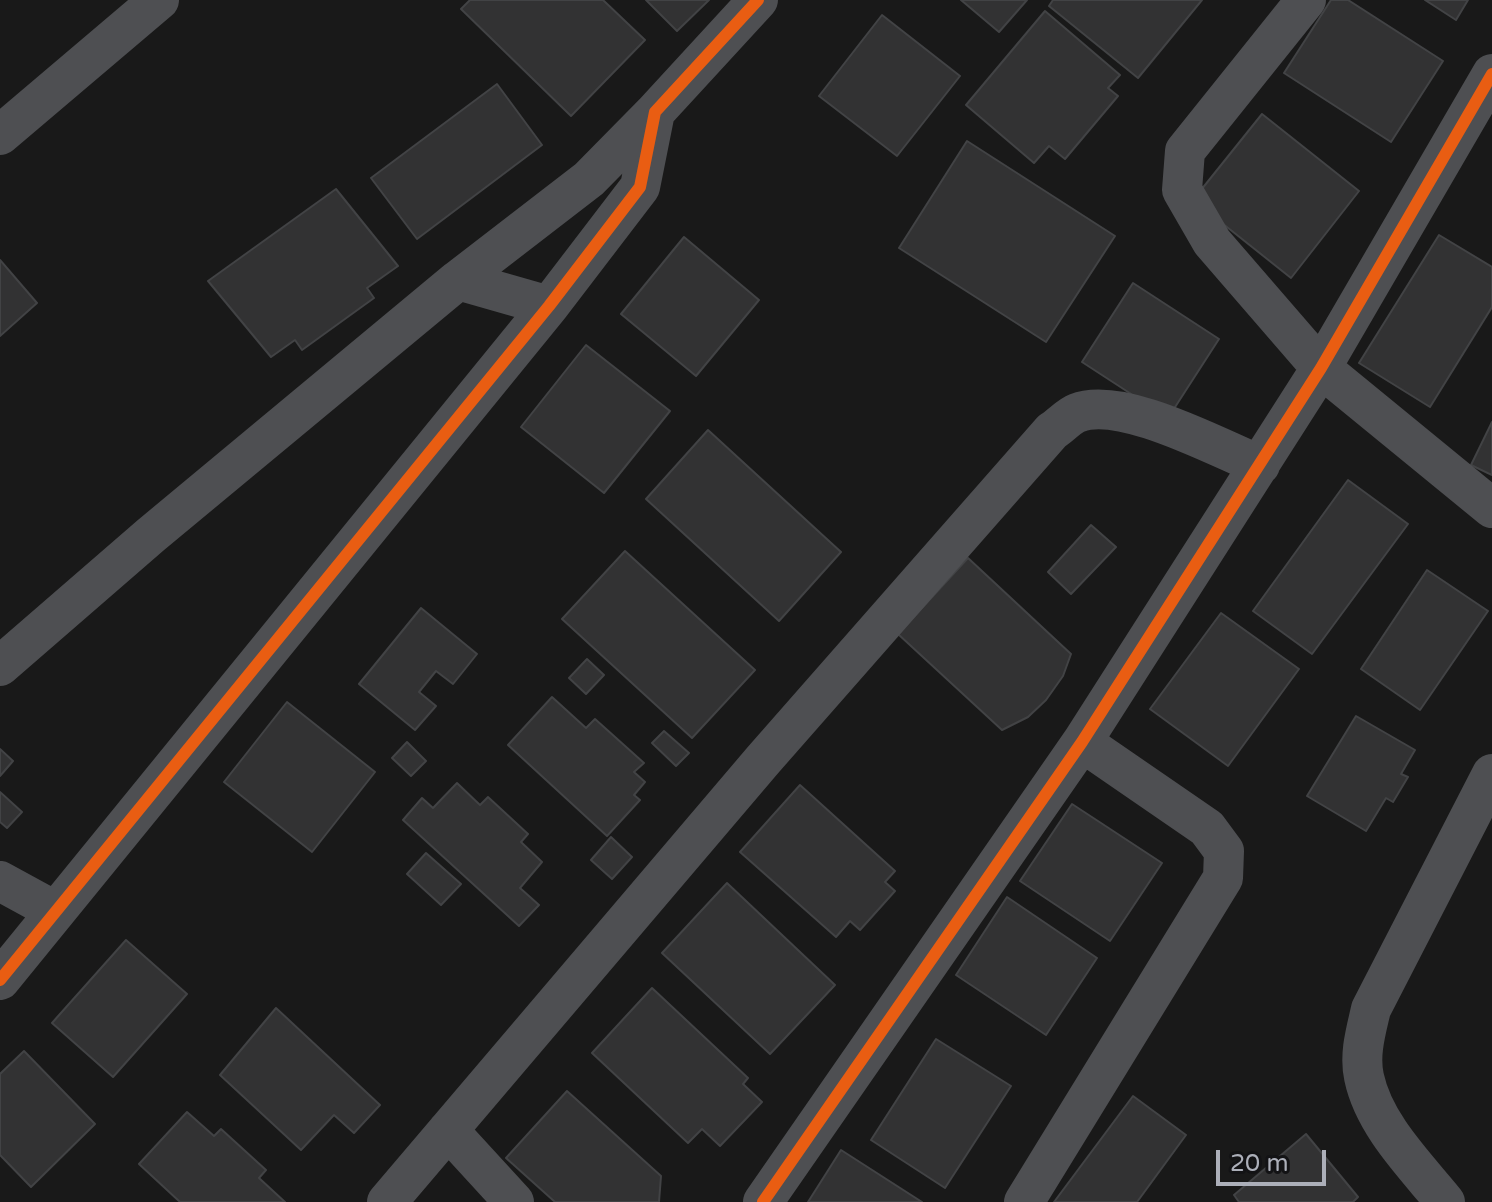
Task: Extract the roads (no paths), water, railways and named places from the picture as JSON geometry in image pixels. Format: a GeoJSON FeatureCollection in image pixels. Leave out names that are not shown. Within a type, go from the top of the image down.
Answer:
{"type":"FeatureCollection","features":[{"type":"Feature","properties":{"kind":"street"},"geometry":{"type":"LineString","coordinates":[[0,135],[159,0]]}},
{"type":"Feature","properties":{"kind":"street"},"geometry":{"type":"LineString","coordinates":[[0,666],[151,535],[458,280],[589,179],[758,0]]}},
{"type":"Feature","properties":{"kind":"street"},"geometry":{"type":"LineString","coordinates":[[1306,0],[1185,151],[1182,190],[1212,242],[1321,368],[1492,508]]}},
{"type":"Feature","properties":{"kind":"street"},"geometry":{"type":"LineString","coordinates":[[763,1202],[1082,742],[1321,368],[1492,74]]}},
{"type":"Feature","properties":{"kind":"street"},"geometry":{"type":"LineString","coordinates":[[0,980],[549,306],[640,187],[655,112]]}},
{"type":"Feature","properties":{"kind":"street"},"geometry":{"type":"LineString","coordinates":[[458,280],[549,306]]}},
{"type":"Feature","properties":{"kind":"street"},"geometry":{"type":"LineString","coordinates":[[387,1202],[763,760],[1052,431],[1077,413],[1102,410],[1161,425],[1260,465]]}},
{"type":"Feature","properties":{"kind":"street"},"geometry":{"type":"LineString","coordinates":[[1024,1202],[1223,878],[1224,851],[1207,828],[1082,742]]}},
{"type":"Feature","properties":{"kind":"street"},"geometry":{"type":"LineString","coordinates":[[1445,1202],[1375,1109],[1363,1076],[1363,1046],[1371,1009],[1492,774]]}},
{"type":"Feature","properties":{"kind":"street"},"geometry":{"type":"LineString","coordinates":[[0,881],[55,911]]}},
{"type":"Feature","properties":{"kind":"street"},"geometry":{"type":"LineString","coordinates":[[448,1130],[514,1202]]}}]}
